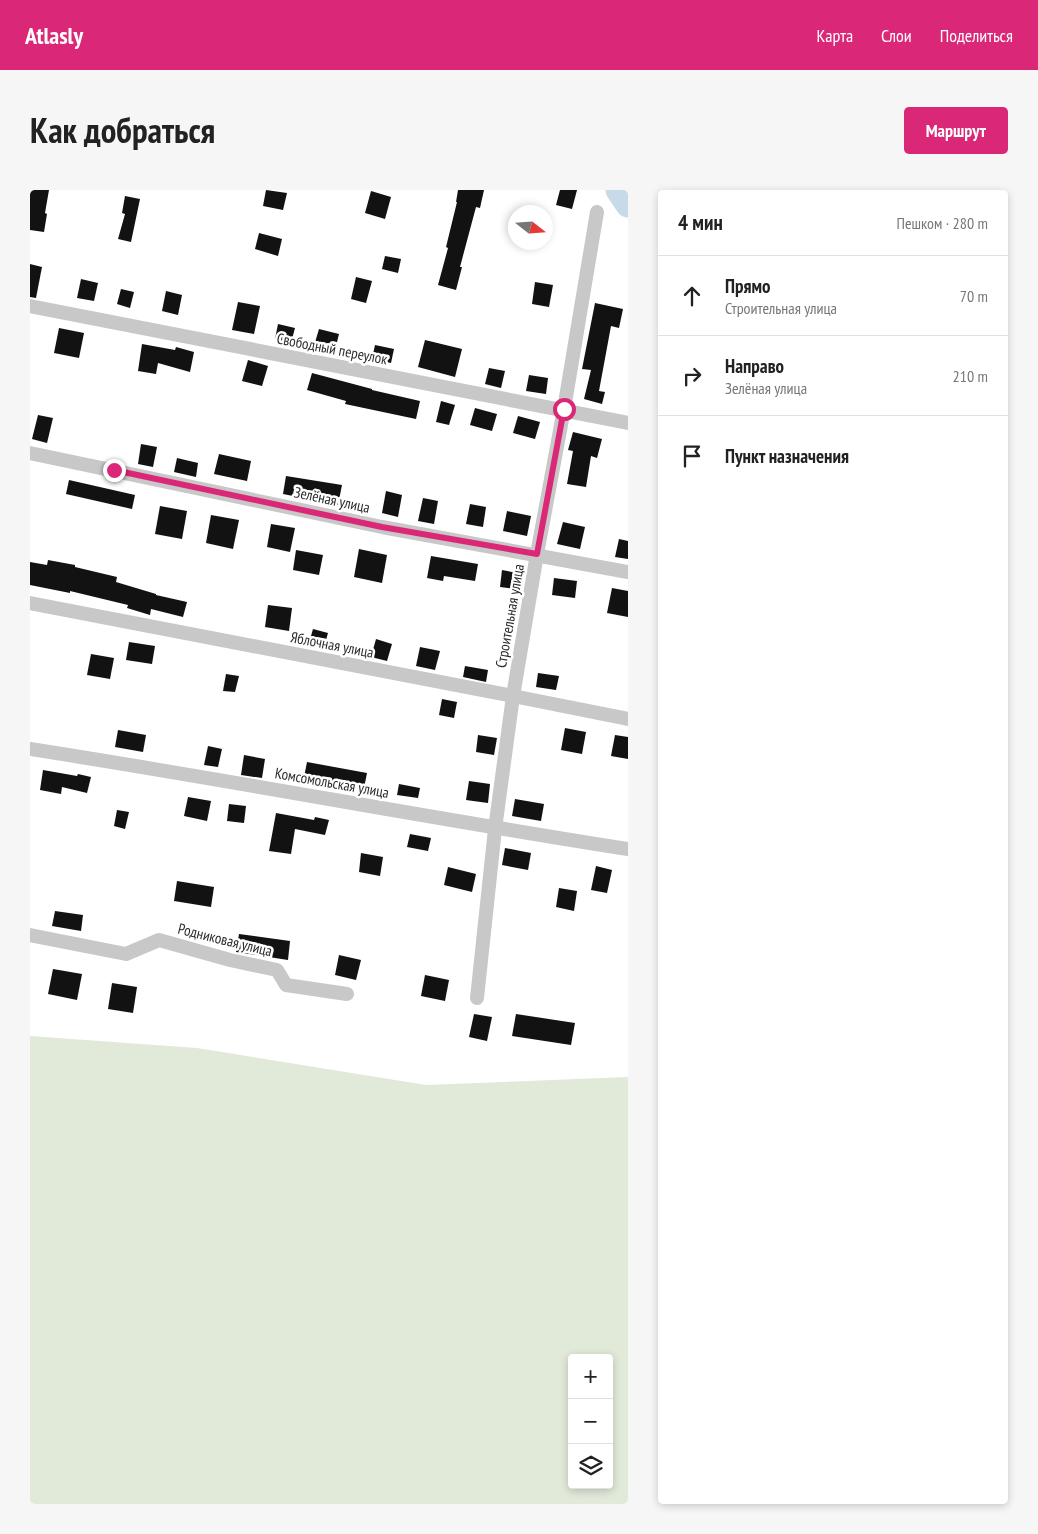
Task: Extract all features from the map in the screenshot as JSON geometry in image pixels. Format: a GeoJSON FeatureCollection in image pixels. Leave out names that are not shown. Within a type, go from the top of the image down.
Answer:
{"type":"FeatureCollection","features":[{"type":"Feature","properties":{"kind":"street","name":"Строительная улица"},"geometry":{"type":"LineString","coordinates":[[477,998],[495,828],[513,696],[597,212]]}},
{"type":"Feature","properties":{"kind":"street","name":"Свободный переулок"},"geometry":{"type":"LineString","coordinates":[[30,306],[628,423]]}},
{"type":"Feature","properties":{"kind":"street","name":"Зелёная улица"},"geometry":{"type":"LineString","coordinates":[[30,454],[382,527],[628,572]]}},
{"type":"Feature","properties":{"kind":"street","name":"Яблочная улица"},"geometry":{"type":"LineString","coordinates":[[30,603],[628,720]]}},
{"type":"Feature","properties":{"kind":"street","name":"Комсомольская улица"},"geometry":{"type":"LineString","coordinates":[[30,749],[628,849]]}},
{"type":"Feature","properties":{"kind":"street","name":"Родниковая улица"},"geometry":{"type":"LineString","coordinates":[[30,935],[126,954],[159,940],[277,970],[286,985],[347,994]]}},
{"type":"Feature","properties":{"kind":"green space"},"geometry":{"type":"Polygon","coordinates":[[[30,1036],[197,1048],[426,1085],[628,1077],[628,1504],[30,1504],[30,1036]]]}},
{"type":"Feature","properties":{"kind":"building"},"geometry":{"type":"Polygon","coordinates":[[[30,190],[49,190],[44,232],[30,230],[30,190]]]}},
{"type":"Feature","properties":{"kind":"building"},"geometry":{"type":"Polygon","coordinates":[[[266,190],[287,193],[283,210],[263,206],[266,190]]]}},
{"type":"Feature","properties":{"kind":"building"},"geometry":{"type":"Polygon","coordinates":[[[458,190],[484,190],[480,208],[476,207],[456,290],[438,285],[448,248],[446,247],[458,190]]]}},
{"type":"Feature","properties":{"kind":"building"},"geometry":{"type":"Polygon","coordinates":[[[560,190],[577,190],[572,209],[556,205],[560,190]]]}},
{"type":"Feature","properties":{"kind":"building"},"geometry":{"type":"Polygon","coordinates":[[[371,191],[391,197],[385,219],[365,213],[371,191]]]}},
{"type":"Feature","properties":{"kind":"building"},"geometry":{"type":"Polygon","coordinates":[[[125,196],[140,199],[131,242],[118,239],[125,214],[122,213],[125,196]]]}},
{"type":"Feature","properties":{"kind":"building"},"geometry":{"type":"Polygon","coordinates":[[[259,233],[282,239],[278,256],[255,249],[259,233]]]}},
{"type":"Feature","properties":{"kind":"building"},"geometry":{"type":"Polygon","coordinates":[[[385,256],[401,259],[398,273],[382,269],[385,256]]]}},
{"type":"Feature","properties":{"kind":"building"},"geometry":{"type":"Polygon","coordinates":[[[30,264],[42,267],[36,298],[30,297],[30,264]]]}},
{"type":"Feature","properties":{"kind":"building"},"geometry":{"type":"Polygon","coordinates":[[[356,277],[372,281],[366,303],[351,299],[356,277]]]}},
{"type":"Feature","properties":{"kind":"building"},"geometry":{"type":"Polygon","coordinates":[[[81,279],[98,283],[94,301],[77,298],[81,279]]]}},
{"type":"Feature","properties":{"kind":"building"},"geometry":{"type":"Polygon","coordinates":[[[535,282],[553,285],[549,307],[532,304],[535,282]]]}},
{"type":"Feature","properties":{"kind":"building"},"geometry":{"type":"Polygon","coordinates":[[[121,289],[134,292],[130,308],[117,304],[121,289]]]}},
{"type":"Feature","properties":{"kind":"building"},"geometry":{"type":"Polygon","coordinates":[[[166,291],[182,295],[178,315],[162,311],[166,291]]]}},
{"type":"Feature","properties":{"kind":"building"},"geometry":{"type":"Polygon","coordinates":[[[238,302],[260,306],[254,334],[232,330],[238,302]]]}},
{"type":"Feature","properties":{"kind":"building"},"geometry":{"type":"Polygon","coordinates":[[[595,303],[623,309],[619,328],[611,326],[599,391],[605,392],[602,404],[584,399],[591,370],[582,369],[595,303]]]}},
{"type":"Feature","properties":{"kind":"building"},"geometry":{"type":"Polygon","coordinates":[[[278,324],[295,328],[291,343],[275,339],[278,324]]]}},
{"type":"Feature","properties":{"kind":"building"},"geometry":{"type":"Polygon","coordinates":[[[59,328],[84,333],[79,358],[54,353],[59,328]]]}},
{"type":"Feature","properties":{"kind":"building"},"geometry":{"type":"Polygon","coordinates":[[[319,329],[339,334],[334,354],[313,349],[319,329]]]}},
{"type":"Feature","properties":{"kind":"building"},"geometry":{"type":"Polygon","coordinates":[[[425,340],[462,349],[455,377],[418,367],[425,340]]]}},
{"type":"Feature","properties":{"kind":"building"},"geometry":{"type":"Polygon","coordinates":[[[142,344],[175,350],[176,347],[194,352],[190,372],[158,363],[156,374],[138,371],[142,344]]]}},
{"type":"Feature","properties":{"kind":"building"},"geometry":{"type":"Polygon","coordinates":[[[375,345],[394,349],[391,363],[372,359],[375,345]]]}},
{"type":"Feature","properties":{"kind":"building"},"geometry":{"type":"Polygon","coordinates":[[[248,360],[268,366],[262,386],[242,381],[248,360]]]}},
{"type":"Feature","properties":{"kind":"building"},"geometry":{"type":"Polygon","coordinates":[[[489,368],[505,371],[501,388],[485,384],[489,368]]]}},
{"type":"Feature","properties":{"kind":"building"},"geometry":{"type":"Polygon","coordinates":[[[312,373],[420,401],[416,419],[345,404],[346,401],[307,390],[312,373]]]}},
{"type":"Feature","properties":{"kind":"building"},"geometry":{"type":"Polygon","coordinates":[[[529,375],[548,378],[546,394],[526,391],[529,375]]]}},
{"type":"Feature","properties":{"kind":"building"},"geometry":{"type":"Polygon","coordinates":[[[441,401],[455,405],[449,425],[436,422],[441,401]]]}},
{"type":"Feature","properties":{"kind":"building"},"geometry":{"type":"Polygon","coordinates":[[[475,408],[497,414],[492,431],[470,425],[475,408]]]}},
{"type":"Feature","properties":{"kind":"building"},"geometry":{"type":"Polygon","coordinates":[[[38,415],[53,418],[47,443],[32,439],[38,415]]]}},
{"type":"Feature","properties":{"kind":"building"},"geometry":{"type":"Polygon","coordinates":[[[518,416],[540,422],[535,439],[513,433],[518,416]]]}},
{"type":"Feature","properties":{"kind":"building"},"geometry":{"type":"Polygon","coordinates":[[[573,432],[602,439],[597,458],[591,456],[586,487],[567,484],[573,451],[568,450],[573,432]]]}},
{"type":"Feature","properties":{"kind":"building"},"geometry":{"type":"Polygon","coordinates":[[[141,444],[157,447],[153,467],[138,464],[141,444]]]}},
{"type":"Feature","properties":{"kind":"building"},"geometry":{"type":"Polygon","coordinates":[[[219,454],[251,461],[247,481],[214,474],[219,454]]]}},
{"type":"Feature","properties":{"kind":"building"},"geometry":{"type":"Polygon","coordinates":[[[177,458],[198,463],[196,477],[174,472],[177,458]]]}},
{"type":"Feature","properties":{"kind":"building"},"geometry":{"type":"Polygon","coordinates":[[[286,476],[342,485],[338,505],[283,494],[286,476]]]}},
{"type":"Feature","properties":{"kind":"building"},"geometry":{"type":"Polygon","coordinates":[[[69,480],[135,495],[132,509],[66,494],[69,480]]]}},
{"type":"Feature","properties":{"kind":"building"},"geometry":{"type":"Polygon","coordinates":[[[386,491],[402,495],[398,517],[382,513],[386,491]]]}},
{"type":"Feature","properties":{"kind":"building"},"geometry":{"type":"Polygon","coordinates":[[[423,498],[438,501],[434,524],[418,521],[423,498]]]}},
{"type":"Feature","properties":{"kind":"building"},"geometry":{"type":"Polygon","coordinates":[[[470,504],[486,507],[483,527],[466,524],[470,504]]]}},
{"type":"Feature","properties":{"kind":"building"},"geometry":{"type":"Polygon","coordinates":[[[160,506],[187,511],[182,539],[155,534],[160,506]]]}},
{"type":"Feature","properties":{"kind":"building"},"geometry":{"type":"Polygon","coordinates":[[[507,511],[531,516],[527,536],[503,531],[507,511]]]}},
{"type":"Feature","properties":{"kind":"building"},"geometry":{"type":"Polygon","coordinates":[[[211,515],[239,520],[233,549],[206,543],[211,515]]]}},
{"type":"Feature","properties":{"kind":"building"},"geometry":{"type":"Polygon","coordinates":[[[563,522],[585,527],[580,549],[557,544],[563,522]]]}},
{"type":"Feature","properties":{"kind":"building"},"geometry":{"type":"Polygon","coordinates":[[[271,524],[295,528],[290,552],[267,547],[271,524]]]}},
{"type":"Feature","properties":{"kind":"building"},"geometry":{"type":"Polygon","coordinates":[[[619,539],[628,541],[628,559],[615,557],[619,539]]]}},
{"type":"Feature","properties":{"kind":"building"},"geometry":{"type":"Polygon","coordinates":[[[359,549],[387,555],[382,583],[354,577],[359,549]]]}},
{"type":"Feature","properties":{"kind":"building"},"geometry":{"type":"Polygon","coordinates":[[[296,550],[323,555],[319,575],[293,570],[296,550]]]}},
{"type":"Feature","properties":{"kind":"building"},"geometry":{"type":"Polygon","coordinates":[[[431,556],[478,564],[475,581],[444,576],[443,581],[427,578],[431,556]]]}},
{"type":"Feature","properties":{"kind":"building"},"geometry":{"type":"Polygon","coordinates":[[[48,560],[75,565],[75,567],[117,577],[116,582],[156,595],[187,602],[183,617],[151,609],[150,615],[127,608],[128,605],[70,591],[70,593],[30,585],[30,562],[47,565],[48,560]]]}},
{"type":"Feature","properties":{"kind":"building"},"geometry":{"type":"Polygon","coordinates":[[[502,570],[517,573],[515,589],[500,587],[502,570]]]}},
{"type":"Feature","properties":{"kind":"building"},"geometry":{"type":"Polygon","coordinates":[[[554,578],[577,581],[575,598],[552,595],[554,578]]]}},
{"type":"Feature","properties":{"kind":"building"},"geometry":{"type":"Polygon","coordinates":[[[612,588],[628,591],[628,617],[607,613],[612,588]]]}},
{"type":"Feature","properties":{"kind":"building"},"geometry":{"type":"Polygon","coordinates":[[[268,605],[292,608],[289,631],[265,627],[268,605]]]}},
{"type":"Feature","properties":{"kind":"building"},"geometry":{"type":"Polygon","coordinates":[[[313,629],[328,633],[324,647],[309,643],[313,629]]]}},
{"type":"Feature","properties":{"kind":"building"},"geometry":{"type":"Polygon","coordinates":[[[376,639],[392,644],[387,661],[371,657],[376,639]]]}},
{"type":"Feature","properties":{"kind":"building"},"geometry":{"type":"Polygon","coordinates":[[[129,642],[155,646],[152,664],[126,660],[129,642]]]}},
{"type":"Feature","properties":{"kind":"building"},"geometry":{"type":"Polygon","coordinates":[[[420,647],[440,651],[435,670],[416,666],[420,647]]]}},
{"type":"Feature","properties":{"kind":"building"},"geometry":{"type":"Polygon","coordinates":[[[91,654],[114,658],[110,679],[87,675],[91,654]]]}},
{"type":"Feature","properties":{"kind":"building"},"geometry":{"type":"Polygon","coordinates":[[[465,666],[488,670],[486,682],[463,677],[465,666]]]}},
{"type":"Feature","properties":{"kind":"building"},"geometry":{"type":"Polygon","coordinates":[[[538,673],[559,676],[556,690],[536,687],[538,673]]]}},
{"type":"Feature","properties":{"kind":"building"},"geometry":{"type":"Polygon","coordinates":[[[226,674],[239,676],[235,692],[223,691],[226,674]]]}},
{"type":"Feature","properties":{"kind":"building"},"geometry":{"type":"Polygon","coordinates":[[[442,699],[457,702],[454,718],[439,715],[442,699]]]}},
{"type":"Feature","properties":{"kind":"building"},"geometry":{"type":"Polygon","coordinates":[[[565,728],[586,732],[582,754],[561,750],[565,728]]]}},
{"type":"Feature","properties":{"kind":"building"},"geometry":{"type":"Polygon","coordinates":[[[118,730],[146,735],[143,752],[115,747],[118,730]]]}},
{"type":"Feature","properties":{"kind":"building"},"geometry":{"type":"Polygon","coordinates":[[[478,735],[497,738],[494,755],[476,752],[478,735]]]}},
{"type":"Feature","properties":{"kind":"building"},"geometry":{"type":"Polygon","coordinates":[[[615,735],[628,737],[628,759],[611,756],[615,735]]]}},
{"type":"Feature","properties":{"kind":"building"},"geometry":{"type":"Polygon","coordinates":[[[208,746],[222,749],[218,767],[204,765],[208,746]]]}},
{"type":"Feature","properties":{"kind":"building"},"geometry":{"type":"Polygon","coordinates":[[[244,755],[265,759],[262,778],[241,775],[244,755]]]}},
{"type":"Feature","properties":{"kind":"building"},"geometry":{"type":"Polygon","coordinates":[[[307,762],[367,773],[364,788],[304,777],[307,762]]]}},
{"type":"Feature","properties":{"kind":"building"},"geometry":{"type":"Polygon","coordinates":[[[43,770],[91,777],[87,793],[62,787],[61,794],[40,790],[43,770]]]}},
{"type":"Feature","properties":{"kind":"building"},"geometry":{"type":"Polygon","coordinates":[[[469,781],[490,784],[488,803],[466,800],[469,781]]]}},
{"type":"Feature","properties":{"kind":"building"},"geometry":{"type":"Polygon","coordinates":[[[399,784],[420,788],[418,798],[397,795],[399,784]]]}},
{"type":"Feature","properties":{"kind":"building"},"geometry":{"type":"Polygon","coordinates":[[[188,797],[211,801],[207,821],[184,816],[188,797]]]}},
{"type":"Feature","properties":{"kind":"building"},"geometry":{"type":"Polygon","coordinates":[[[515,799],[544,804],[541,821],[512,816],[515,799]]]}},
{"type":"Feature","properties":{"kind":"building"},"geometry":{"type":"Polygon","coordinates":[[[229,804],[246,806],[244,823],[227,821],[229,804]]]}},
{"type":"Feature","properties":{"kind":"building"},"geometry":{"type":"Polygon","coordinates":[[[117,810],[129,812],[125,829],[114,826],[117,810]]]}},
{"type":"Feature","properties":{"kind":"building"},"geometry":{"type":"Polygon","coordinates":[[[276,813],[314,820],[315,817],[329,820],[325,835],[295,829],[291,854],[269,851],[276,813]]]}},
{"type":"Feature","properties":{"kind":"building"},"geometry":{"type":"Polygon","coordinates":[[[410,834],[431,838],[428,851],[407,847],[410,834]]]}},
{"type":"Feature","properties":{"kind":"building"},"geometry":{"type":"Polygon","coordinates":[[[505,848],[531,853],[528,870],[502,865],[505,848]]]}},
{"type":"Feature","properties":{"kind":"building"},"geometry":{"type":"Polygon","coordinates":[[[361,853],[383,857],[380,876],[359,872],[361,853]]]}},
{"type":"Feature","properties":{"kind":"building"},"geometry":{"type":"Polygon","coordinates":[[[596,866],[612,870],[607,893],[591,890],[596,866]]]}},
{"type":"Feature","properties":{"kind":"building"},"geometry":{"type":"Polygon","coordinates":[[[448,867],[476,874],[472,892],[444,885],[448,867]]]}},
{"type":"Feature","properties":{"kind":"building"},"geometry":{"type":"Polygon","coordinates":[[[177,881],[214,887],[211,907],[174,901],[177,881]]]}},
{"type":"Feature","properties":{"kind":"building"},"geometry":{"type":"Polygon","coordinates":[[[559,888],[577,891],[574,911],[556,907],[559,888]]]}},
{"type":"Feature","properties":{"kind":"building"},"geometry":{"type":"Polygon","coordinates":[[[55,911],[83,915],[81,931],[52,926],[55,911]]]}},
{"type":"Feature","properties":{"kind":"building"},"geometry":{"type":"Polygon","coordinates":[[[239,934],[290,941],[288,960],[236,952],[239,934]]]}},
{"type":"Feature","properties":{"kind":"building"},"geometry":{"type":"Polygon","coordinates":[[[339,955],[361,960],[356,980],[335,975],[339,955]]]}},
{"type":"Feature","properties":{"kind":"building"},"geometry":{"type":"Polygon","coordinates":[[[53,969],[82,974],[77,1000],[48,994],[53,969]]]}},
{"type":"Feature","properties":{"kind":"building"},"geometry":{"type":"Polygon","coordinates":[[[425,975],[449,980],[445,1001],[421,996],[425,975]]]}},
{"type":"Feature","properties":{"kind":"building"},"geometry":{"type":"Polygon","coordinates":[[[112,983],[137,987],[133,1013],[108,1009],[112,983]]]}},
{"type":"Feature","properties":{"kind":"building"},"geometry":{"type":"Polygon","coordinates":[[[474,1014],[492,1017],[487,1041],[469,1037],[474,1014]]]}},
{"type":"Feature","properties":{"kind":"building"},"geometry":{"type":"Polygon","coordinates":[[[516,1014],[575,1023],[571,1045],[512,1036],[516,1014]]]}},
{"type":"Feature","properties":{"kind":"waterway"},"geometry":{"type":"LineString","coordinates":[[618,190],[628,205]]}},
{"type":"Feature","properties":{"kind":"route"},"geometry":{"type":"LineString","coordinates":[[114,470],[382,527],[537,554],[564,409]]}}]}
